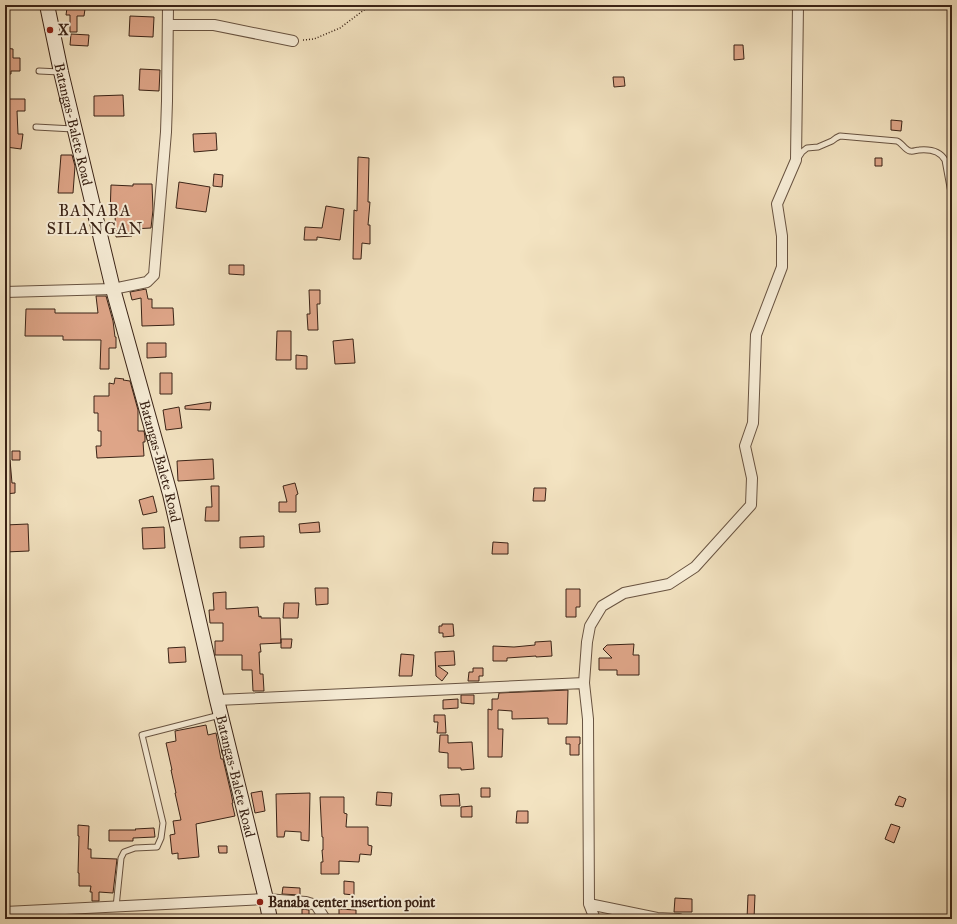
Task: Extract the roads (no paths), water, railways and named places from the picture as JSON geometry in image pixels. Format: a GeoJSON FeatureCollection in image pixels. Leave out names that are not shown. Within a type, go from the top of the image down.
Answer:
{"type":"FeatureCollection","features":[{"type":"Feature","properties":{"kind":"main road","name":"Batangas-Balete Road"},"geometry":{"type":"LineString","coordinates":[[47,5],[74,129],[113,289],[170,494],[217,700],[270,919]]}},
{"type":"Feature","properties":{"kind":"street"},"geometry":{"type":"LineString","coordinates":[[5,292],[113,289],[147,282],[154,275],[166,132],[168,5]]}},
{"type":"Feature","properties":{"kind":"street"},"geometry":{"type":"LineString","coordinates":[[595,919],[589,904],[588,720],[584,684],[587,642],[590,626],[602,606],[624,593],[669,584],[695,567],[751,505],[752,478],[745,446],[754,423],[756,335],[782,267],[782,236],[777,204],[796,160],[798,5]]}},
{"type":"Feature","properties":{"kind":"street"},"geometry":{"type":"LineString","coordinates":[[168,25],[214,25],[293,41]]}},
{"type":"Feature","properties":{"kind":"street"},"geometry":{"type":"LineString","coordinates":[[217,700],[584,684]]}},
{"type":"Feature","properties":{"kind":"street"},"geometry":{"type":"LineString","coordinates":[[5,912],[266,899],[306,902],[316,906],[325,919]]}},
{"type":"Feature","properties":{"kind":"street"},"geometry":{"type":"LineString","coordinates":[[589,904],[657,918],[679,919]]}},
{"type":"Feature","properties":{"kind":"lane"},"geometry":{"type":"LineString","coordinates":[[39,71],[61,72]]}},
{"type":"Feature","properties":{"kind":"lane"},"geometry":{"type":"LineString","coordinates":[[36,127],[74,129]]}},
{"type":"Feature","properties":{"kind":"lane"},"geometry":{"type":"LineString","coordinates":[[796,160],[807,148],[818,147],[840,136],[897,141],[908,150],[930,150],[942,156],[945,160],[952,198]]}},
{"type":"Feature","properties":{"kind":"lane"},"geometry":{"type":"LineString","coordinates":[[116,907],[121,858],[124,852],[135,848],[157,847],[161,838],[163,823],[142,735],[221,714]]}},
{"type":"Feature","properties":{"kind":"place","name":"X"},"geometry":{"type":"Point","coordinates":[50,30]}},
{"type":"Feature","properties":{"kind":"place","name":"Banaba center insertion point"},"geometry":{"type":"Point","coordinates":[260,902]}},
{"type":"Feature","properties":{"kind":"district","name":"BANABA SILANGAN"},"geometry":{"type":"Point","coordinates":[95,219]}}]}
